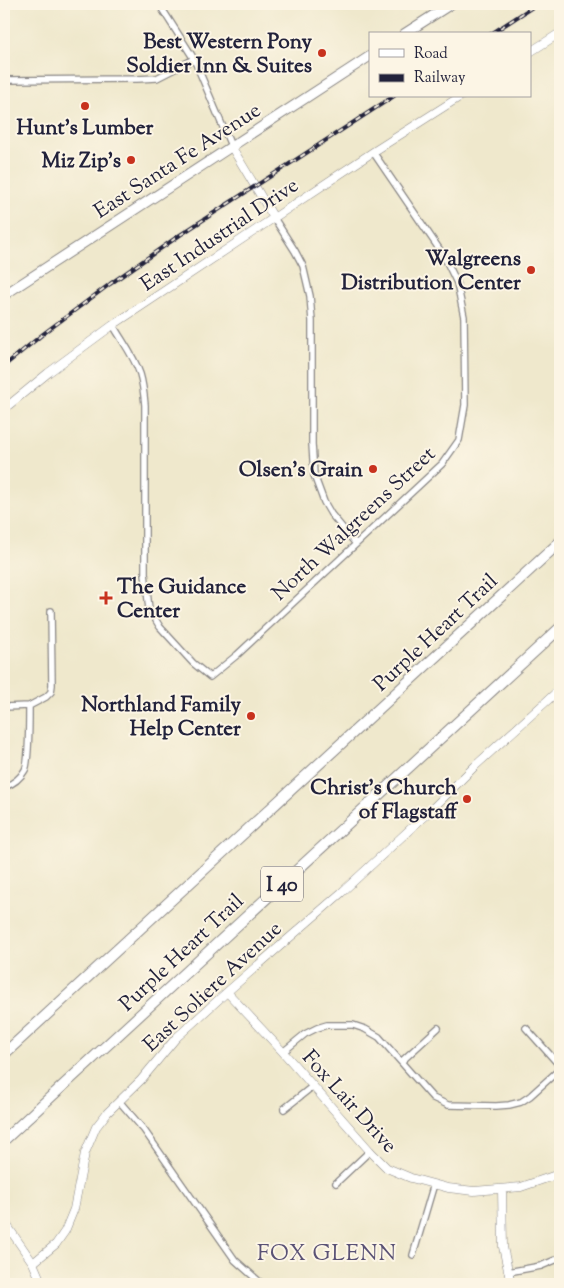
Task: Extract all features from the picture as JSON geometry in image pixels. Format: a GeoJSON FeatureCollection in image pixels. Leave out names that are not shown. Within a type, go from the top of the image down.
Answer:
{"type":"FeatureCollection","features":[{"type":"Feature","properties":{"kind":"highway","name":"Purple Heart Trail"},"geometry":{"type":"LineString","coordinates":[[4,1054],[560,542]]}},
{"type":"Feature","properties":{"kind":"highway","name":"Purple Heart Trail"},"geometry":{"type":"LineString","coordinates":[[4,1140],[560,628]]}},
{"type":"Feature","properties":{"kind":"main road"},"geometry":{"type":"LineString","coordinates":[[407,32],[450,4]]}},
{"type":"Feature","properties":{"kind":"main road","name":"East Santa Fe Avenue"},"geometry":{"type":"LineString","coordinates":[[4,295],[369,57]]}},
{"type":"Feature","properties":{"kind":"street"},"geometry":{"type":"LineString","coordinates":[[159,4],[194,59],[231,146],[296,251],[303,266],[310,296],[312,322],[312,444],[314,475],[323,500],[331,514],[356,544]]}},
{"type":"Feature","properties":{"kind":"street"},"geometry":{"type":"LineString","coordinates":[[532,51],[560,32]]}},
{"type":"Feature","properties":{"kind":"street"},"geometry":{"type":"LineString","coordinates":[[4,80],[137,80],[157,78],[194,59]]}},
{"type":"Feature","properties":{"kind":"street","name":"East Industrial Drive"},"geometry":{"type":"LineString","coordinates":[[4,409],[48,373],[113,325],[457,98]]}},
{"type":"Feature","properties":{"kind":"street","name":"North Walgreens Street"},"geometry":{"type":"LineString","coordinates":[[113,325],[140,372],[144,389],[145,573],[149,609],[165,633],[193,663],[210,677],[442,464],[459,440],[465,405],[464,317],[457,283],[444,256],[373,152]]}},
{"type":"Feature","properties":{"kind":"street"},"geometry":{"type":"LineString","coordinates":[[4,707],[29,706],[46,697],[51,692],[51,612]]}},
{"type":"Feature","properties":{"kind":"street","name":"East Soliere Avenue"},"geometry":{"type":"LineString","coordinates":[[33,1263],[56,1244],[65,1232],[74,1209],[85,1153],[96,1127],[107,1113],[141,1080],[176,1038],[341,893],[433,808],[475,766],[560,689]]}},
{"type":"Feature","properties":{"kind":"street"},"geometry":{"type":"LineString","coordinates":[[4,786],[14,784],[26,769],[30,721],[29,706]]}},
{"type":"Feature","properties":{"kind":"street","name":"Fox Lair Drive"},"geometry":{"type":"LineString","coordinates":[[227,992],[387,1168],[411,1178],[448,1188],[474,1191],[520,1187],[560,1172]]}},
{"type":"Feature","properties":{"kind":"street"},"geometry":{"type":"LineString","coordinates":[[283,1052],[305,1034],[317,1028],[327,1025],[352,1025],[365,1029],[379,1037],[434,1098],[448,1105],[509,1106],[521,1102],[530,1096],[560,1067],[526,1028]]}},
{"type":"Feature","properties":{"kind":"street"},"geometry":{"type":"LineString","coordinates":[[402,1062],[438,1028]]}},
{"type":"Feature","properties":{"kind":"street"},"geometry":{"type":"LineString","coordinates":[[284,1109],[312,1086]]}},
{"type":"Feature","properties":{"kind":"street"},"geometry":{"type":"LineString","coordinates":[[119,1101],[144,1130],[235,1260],[262,1284]]}},
{"type":"Feature","properties":{"kind":"street"},"geometry":{"type":"LineString","coordinates":[[336,1183],[370,1151]]}},
{"type":"Feature","properties":{"kind":"street"},"geometry":{"type":"LineString","coordinates":[[413,1255],[434,1184]]}},
{"type":"Feature","properties":{"kind":"street"},"geometry":{"type":"LineString","coordinates":[[502,1189],[503,1247],[511,1284]]}},
{"type":"Feature","properties":{"kind":"street"},"geometry":{"type":"LineString","coordinates":[[4,1221],[33,1263],[42,1284]]}},
{"type":"Feature","properties":{"kind":"street"},"geometry":{"type":"LineString","coordinates":[[508,1272],[541,1266],[560,1258]]}},
{"type":"Feature","properties":{"kind":"railway"},"geometry":{"type":"LineString","coordinates":[[494,32],[537,4]]}},
{"type":"Feature","properties":{"kind":"railway"},"geometry":{"type":"LineString","coordinates":[[4,366],[110,284],[180,235],[391,98]]}},
{"type":"Feature","properties":{"kind":"place","name":"Best Western Pony Soldier Inn & Suites"},"geometry":{"type":"Point","coordinates":[322,53]}},
{"type":"Feature","properties":{"kind":"place","name":"Hunt's Lumber"},"geometry":{"type":"Point","coordinates":[85,106]}},
{"type":"Feature","properties":{"kind":"place","name":"Miz Zip's"},"geometry":{"type":"Point","coordinates":[131,160]}},
{"type":"Feature","properties":{"kind":"place","name":"Walgreens Distribution Center"},"geometry":{"type":"Point","coordinates":[531,270]}},
{"type":"Feature","properties":{"kind":"place","name":"Olsen's Grain"},"geometry":{"type":"Point","coordinates":[373,469]}},
{"type":"Feature","properties":{"kind":"place","name":"The Guidance Center"},"geometry":{"type":"Point","coordinates":[106,598]}},
{"type":"Feature","properties":{"kind":"place","name":"Northland Family Help Center"},"geometry":{"type":"Point","coordinates":[251,716]}},
{"type":"Feature","properties":{"kind":"place","name":"Christ's Church of Flagstaff"},"geometry":{"type":"Point","coordinates":[467,799]}},
{"type":"Feature","properties":{"kind":"district","name":"FOX GLENN"},"geometry":{"type":"Point","coordinates":[327,1252]}}]}
